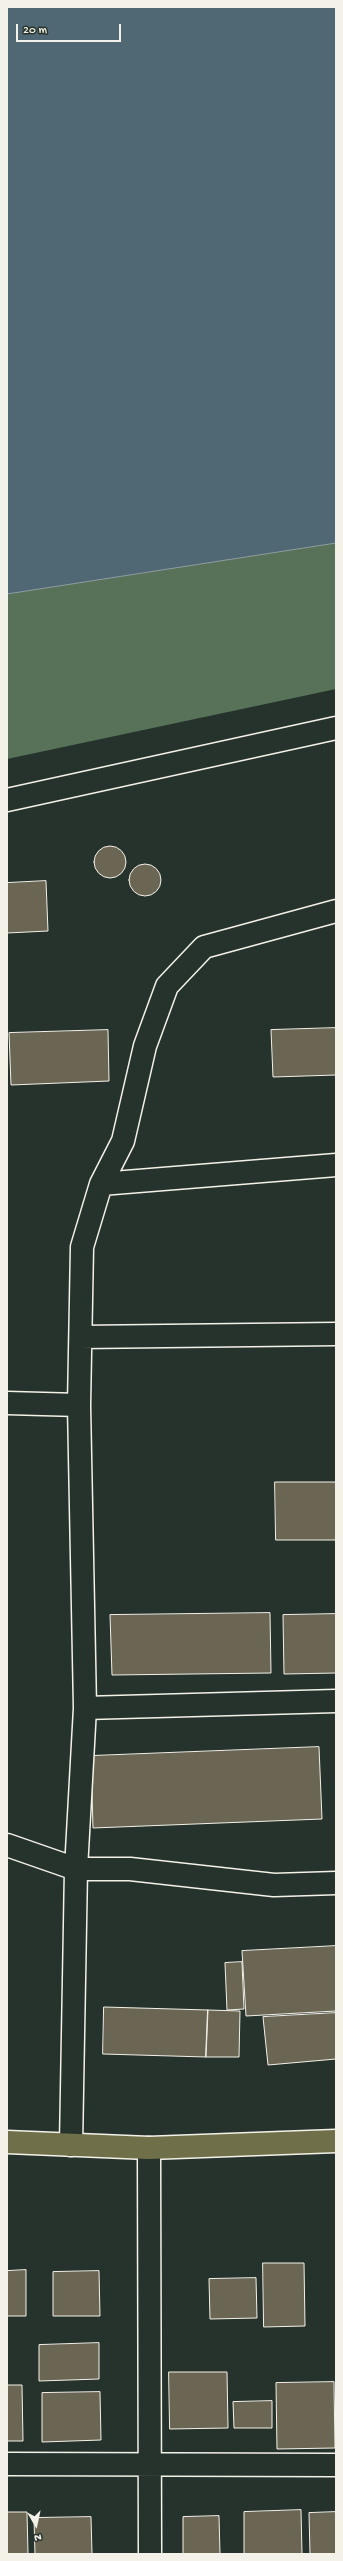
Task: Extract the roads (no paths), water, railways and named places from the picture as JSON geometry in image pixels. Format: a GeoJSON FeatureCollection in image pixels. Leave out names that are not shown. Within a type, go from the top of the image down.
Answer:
{"type":"FeatureCollection","features":[{"type":"Feature","properties":{"kind":"main road"},"geometry":{"type":"LineString","coordinates":[[7,2142],[149,2148],[336,2141]]}},
{"type":"Feature","properties":{"kind":"street"},"geometry":{"type":"LineString","coordinates":[[7,800],[336,728]]}},
{"type":"Feature","properties":{"kind":"street"},"geometry":{"type":"LineString","coordinates":[[71,2145],[76,1870],[85,1708],[79,1405],[82,1247],[101,1184],[123,1141],[145,1046],[167,986],[204,947],[336,911]]}},
{"type":"Feature","properties":{"kind":"street"},"geometry":{"type":"LineString","coordinates":[[101,1184],[336,1165]]}},
{"type":"Feature","properties":{"kind":"street"},"geometry":{"type":"LineString","coordinates":[[81,1337],[336,1334]]}},
{"type":"Feature","properties":{"kind":"street"},"geometry":{"type":"LineString","coordinates":[[7,1403],[79,1405]]}},
{"type":"Feature","properties":{"kind":"street"},"geometry":{"type":"LineString","coordinates":[[85,1708],[336,1701]]}},
{"type":"Feature","properties":{"kind":"street"},"geometry":{"type":"LineString","coordinates":[[7,1845],[76,1870],[130,1868],[274,1885],[336,1883]]}},
{"type":"Feature","properties":{"kind":"street"},"geometry":{"type":"LineString","coordinates":[[149,2148],[150,2554]]}},
{"type":"Feature","properties":{"kind":"street"},"geometry":{"type":"LineString","coordinates":[[7,2464],[149,2463],[336,2466]]}},
{"type":"Feature","properties":{"kind":"water"},"geometry":{"type":"Polygon","coordinates":[[[7,7],[336,7],[336,543],[7,594],[7,7]]]}}]}
